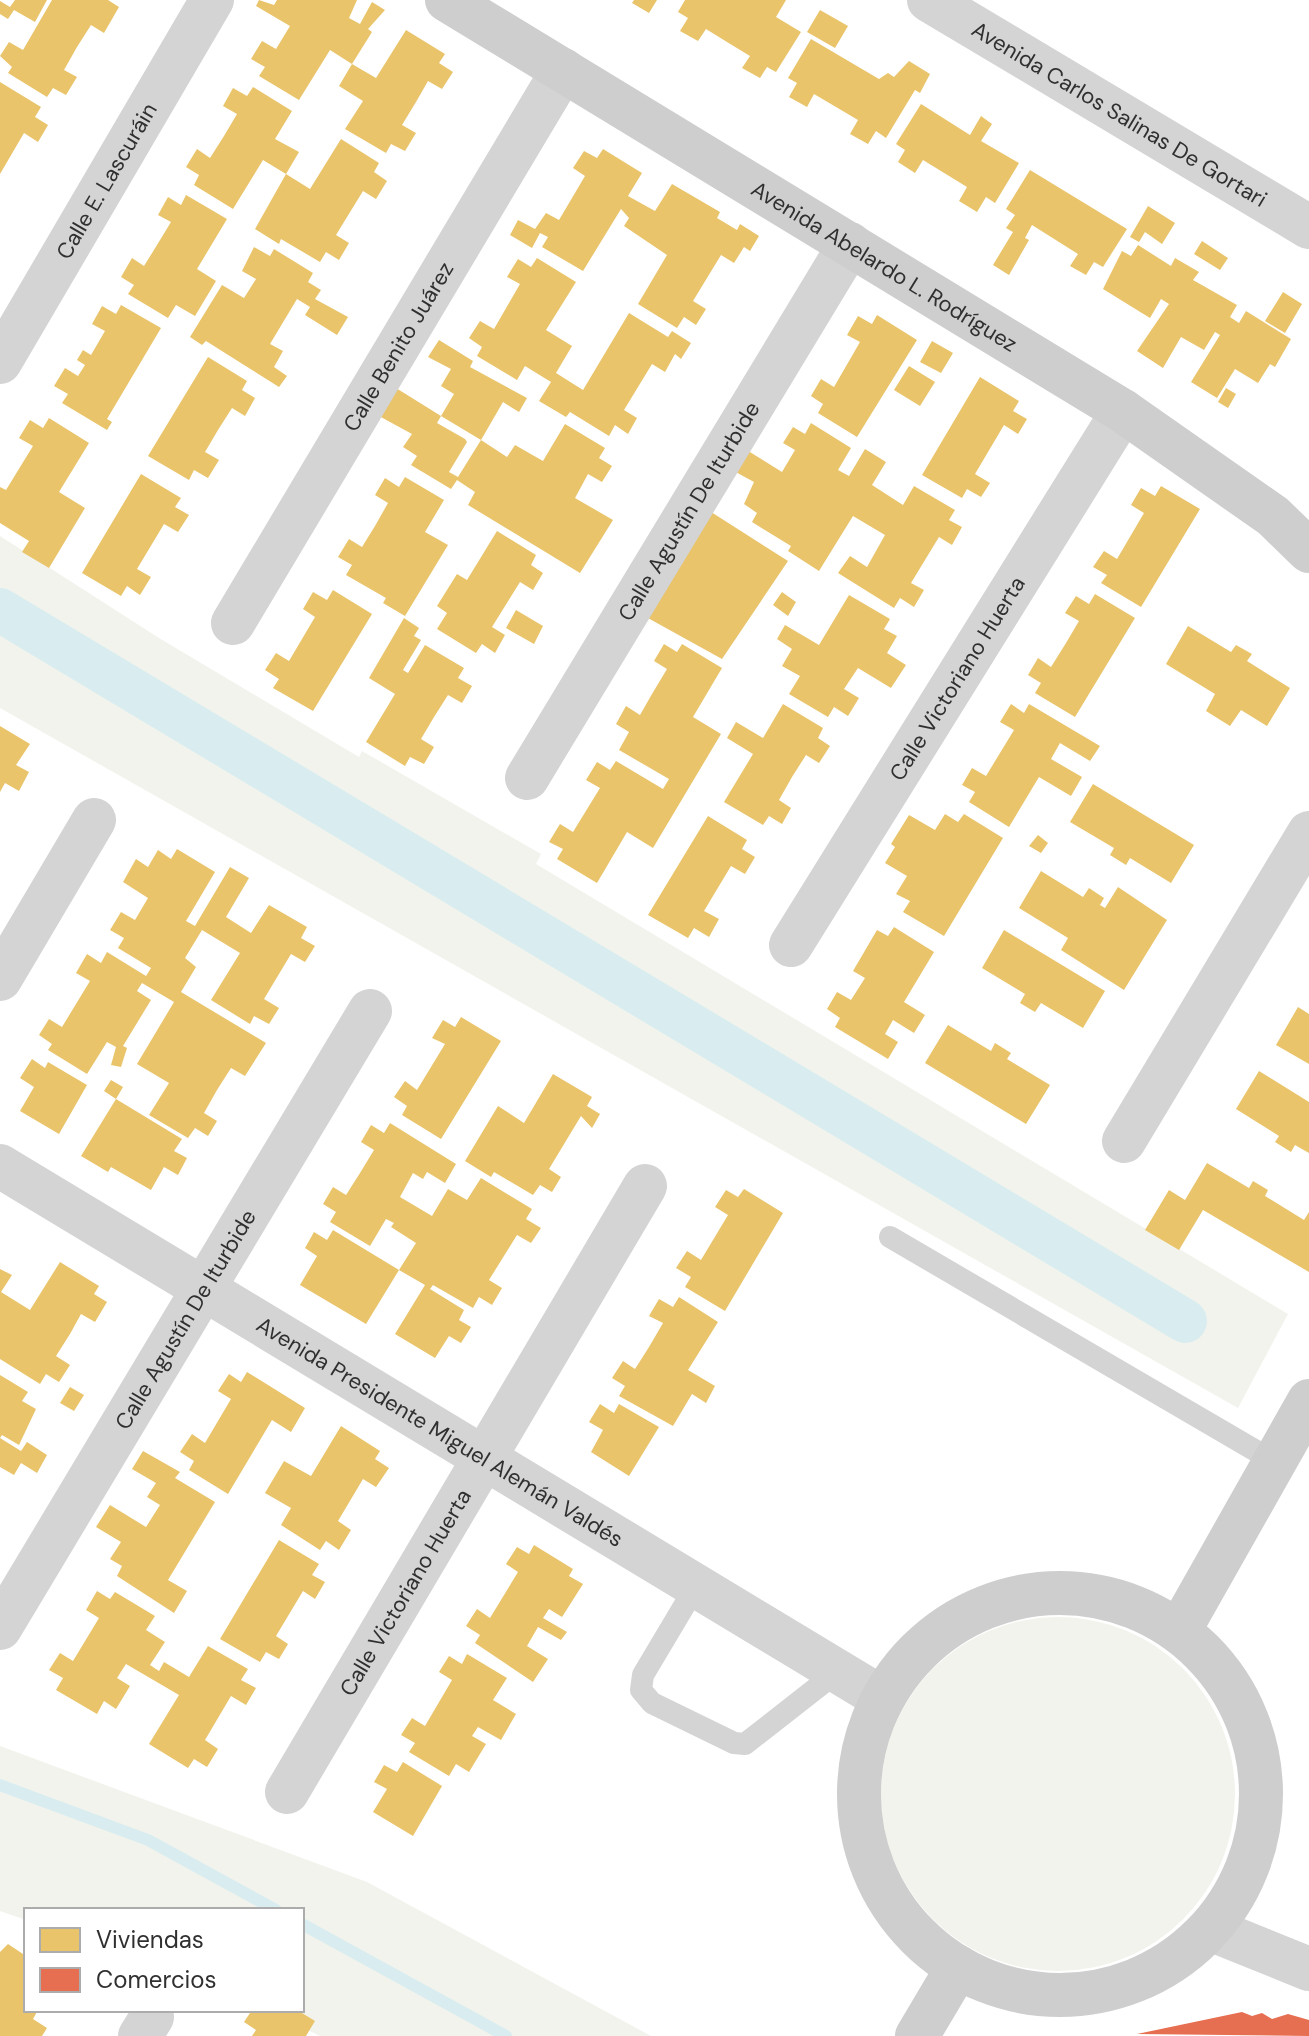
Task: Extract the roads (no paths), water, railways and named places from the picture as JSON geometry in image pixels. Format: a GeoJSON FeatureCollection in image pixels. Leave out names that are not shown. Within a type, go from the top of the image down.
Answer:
{"type":"FeatureCollection","features":[{"type":"Feature","properties":{"kind":"street","name":"Calle E. Lascuráin"},"geometry":{"type":"LineString","coordinates":[[0,362],[212,0]]}},
{"type":"Feature","properties":{"kind":"street","name":"Avenida Abelardo L. Rodríguez"},"geometry":{"type":"LineString","coordinates":[[447,0],[1123,411],[1273,516],[1309,551]]}},
{"type":"Feature","properties":{"kind":"street","name":"Avenida Carlos Salinas De Gortari"},"geometry":{"type":"LineString","coordinates":[[929,0],[1309,227]]}},
{"type":"Feature","properties":{"kind":"street","name":"Calle Benito Juárez"},"geometry":{"type":"LineString","coordinates":[[233,623],[563,70]]}},
{"type":"Feature","properties":{"kind":"street","name":"Calle Agustín De Iturbide"},"geometry":{"type":"LineString","coordinates":[[527,778],[850,244]]}},
{"type":"Feature","properties":{"kind":"street","name":"Calle Victoriano Huerta"},"geometry":{"type":"LineString","coordinates":[[791,945],[1123,411]]}},
{"type":"Feature","properties":{"kind":"street"},"geometry":{"type":"LineString","coordinates":[[0,979],[94,820]]}},
{"type":"Feature","properties":{"kind":"street"},"geometry":{"type":"LineString","coordinates":[[1124,1141],[1309,833]]}},
{"type":"Feature","properties":{"kind":"street","name":"Calle Agustín De Iturbide"},"geometry":{"type":"LineString","coordinates":[[0,1628],[370,1011]]}},
{"type":"Feature","properties":{"kind":"street","name":"Avenida Presidente Miguel Alemán Valdés"},"geometry":{"type":"LineString","coordinates":[[0,1166],[882,1698]]}},
{"type":"Feature","properties":{"kind":"street","name":"Calle Victoriano Huerta"},"geometry":{"type":"LineString","coordinates":[[287,1792],[645,1186]]}},
{"type":"Feature","properties":{"kind":"street"},"geometry":{"type":"LineString","coordinates":[[1179,1631],[1309,1401]]}},
{"type":"Feature","properties":{"kind":"street"},"geometry":{"type":"LineString","coordinates":[[1072,1592],[1128,1604],[1179,1631],[1219,1670],[1247,1719],[1261,1773],[1259,1829],[1242,1883],[1210,1929],[1168,1964],[1118,1987],[1063,1996],[1009,1989],[958,1967],[917,1936],[885,1895],[865,1847],[858,1797],[863,1746],[882,1698],[915,1652],[938,1634],[961,1617],[1015,1597],[1072,1592]]}},
{"type":"Feature","properties":{"kind":"street"},"geometry":{"type":"LineString","coordinates":[[1210,1929],[1309,1969]]}},
{"type":"Feature","properties":{"kind":"street"},"geometry":{"type":"LineString","coordinates":[[917,2036],[958,1967]]}},
{"type":"Feature","properties":{"kind":"lane"},"geometry":{"type":"LineString","coordinates":[[890,1237],[1275,1462]]}},
{"type":"Feature","properties":{"kind":"lane"},"geometry":{"type":"LineString","coordinates":[[696,1586],[643,1675],[641,1690],[652,1703],[734,1743],[745,1744],[837,1672]]}},
{"type":"Feature","properties":{"kind":"waterway"},"geometry":{"type":"LineString","coordinates":[[0,610],[1185,1321]]}},
{"type":"Feature","properties":{"kind":"waterway"},"geometry":{"type":"LineString","coordinates":[[0,1785],[148,1840],[272,1908]]}},
{"type":"Feature","properties":{"kind":"waterway"},"geometry":{"type":"LineString","coordinates":[[304,1925],[506,2036]]}}]}
